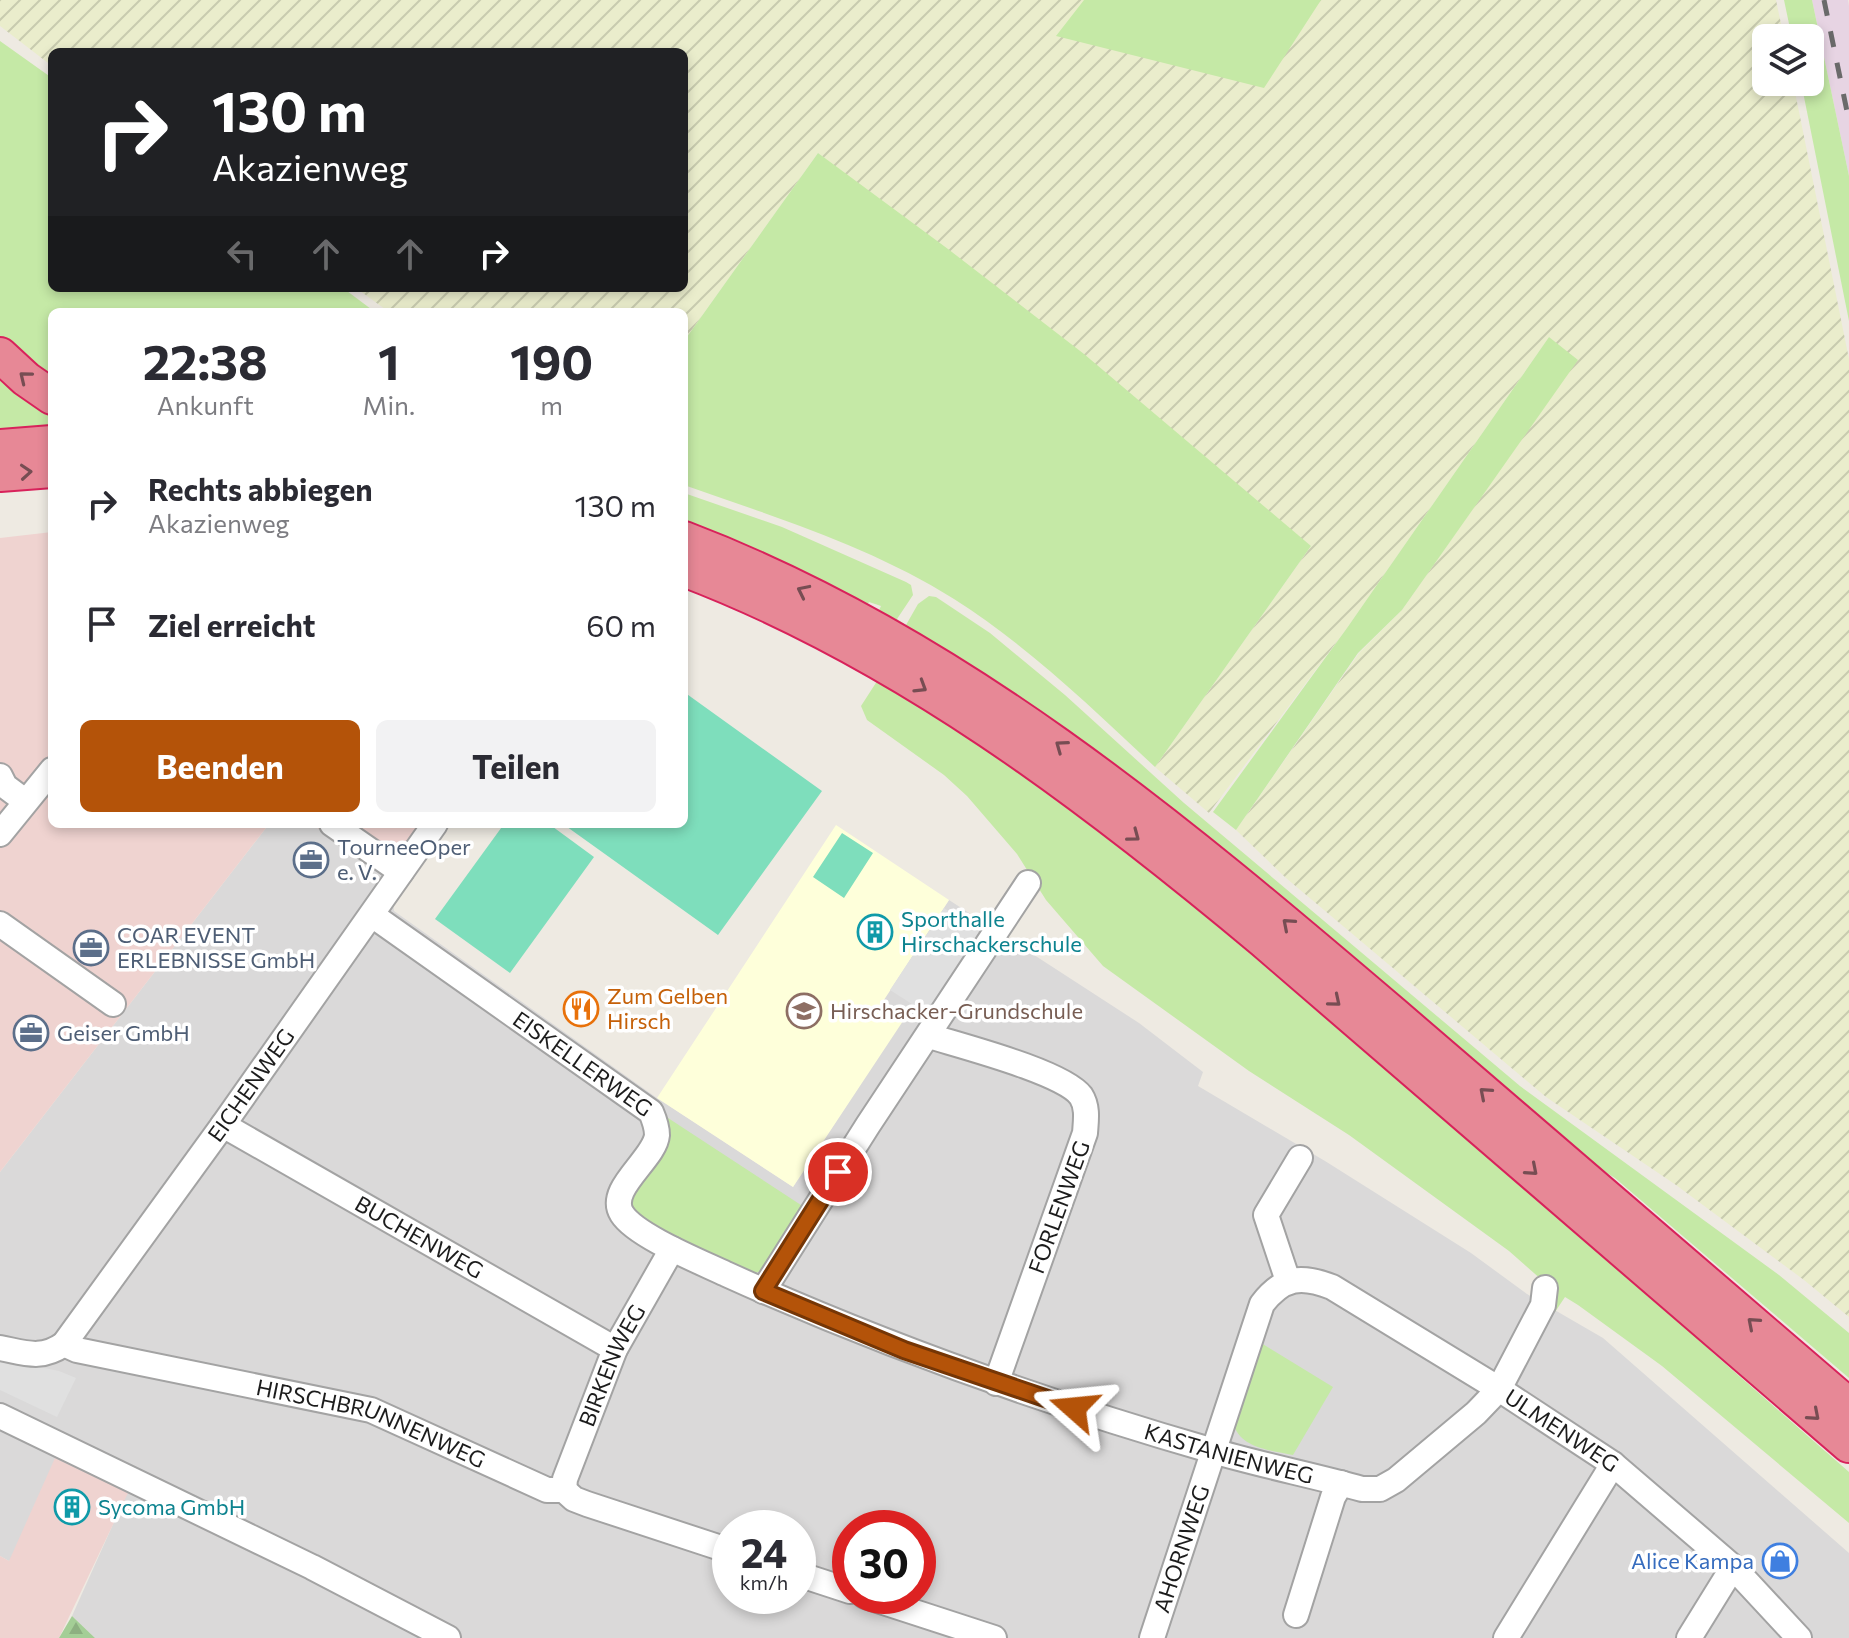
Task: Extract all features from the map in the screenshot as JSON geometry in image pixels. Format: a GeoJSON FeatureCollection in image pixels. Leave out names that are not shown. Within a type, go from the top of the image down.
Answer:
{"type":"FeatureCollection","features":[{"type":"Feature","properties":{"kind":"highway"},"geometry":{"type":"LineString","coordinates":[[0,355],[48,394]]}},
{"type":"Feature","properties":{"kind":"highway"},"geometry":{"type":"LineString","coordinates":[[0,447],[48,443]]}},
{"type":"Feature","properties":{"kind":"highway"},"geometry":{"type":"LineString","coordinates":[[0,474],[48,470]]}},
{"type":"Feature","properties":{"kind":"highway"},"geometry":{"type":"LineString","coordinates":[[688,541],[809,594],[918,653],[1039,730],[1108,781],[1272,911],[1849,1406]]}},
{"type":"Feature","properties":{"kind":"highway"},"geometry":{"type":"LineString","coordinates":[[688,571],[801,620],[899,673],[1028,756],[1105,813],[1263,940],[1849,1445]]}},
{"type":"Feature","properties":{"kind":"highway"},"geometry":{"type":"LineString","coordinates":[[1812,1374],[1839,1379],[1849,1386]]}},
{"type":"Feature","properties":{"kind":"street"},"geometry":{"type":"LineString","coordinates":[[0,834],[48,775]]}},
{"type":"Feature","properties":{"kind":"street"},"geometry":{"type":"LineString","coordinates":[[0,776],[5,786],[25,801]]}},
{"type":"Feature","properties":{"kind":"street"},"geometry":{"type":"LineString","coordinates":[[338,828],[401,872]]}},
{"type":"Feature","properties":{"kind":"street","name":"EICHENWEG"},"geometry":{"type":"LineString","coordinates":[[64,1344],[432,828]]}},
{"type":"Feature","properties":{"kind":"street"},"geometry":{"type":"LineString","coordinates":[[763,1291],[1028,883]]}},
{"type":"Feature","properties":{"kind":"street","name":"EISKELLERWEG"},"geometry":{"type":"LineString","coordinates":[[372,915],[651,1112],[657,1133],[655,1144],[624,1187],[619,1211],[628,1222],[672,1249]]}},
{"type":"Feature","properties":{"kind":"street"},"geometry":{"type":"LineString","coordinates":[[0,924],[113,1004]]}},
{"type":"Feature","properties":{"kind":"street","name":"FORLENWEG"},"geometry":{"type":"LineString","coordinates":[[929,1036],[1060,1079],[1080,1095],[1087,1110],[1085,1133],[996,1383]]}},
{"type":"Feature","properties":{"kind":"street","name":"BUCHENWEG"},"geometry":{"type":"LineString","coordinates":[[223,1125],[615,1349]]}},
{"type":"Feature","properties":{"kind":"street"},"geometry":{"type":"LineString","coordinates":[[1288,1281],[1266,1215],[1300,1158]]}},
{"type":"Feature","properties":{"kind":"street","name":"KASTANIENWEG"},"geometry":{"type":"LineString","coordinates":[[672,1249],[904,1350],[996,1383],[1214,1451],[1362,1489],[1380,1489],[1396,1480],[1476,1413],[1499,1389],[1543,1305],[1545,1288]]}},
{"type":"Feature","properties":{"kind":"street","name":"BIRKENWEG"},"geometry":{"type":"LineString","coordinates":[[564,1490],[565,1479],[615,1349],[672,1249]]}},
{"type":"Feature","properties":{"kind":"street","name":"ULMENWEG"},"geometry":{"type":"LineString","coordinates":[[1288,1281],[1311,1279],[1332,1287],[1499,1389],[1613,1464],[1733,1567],[1799,1638]]}},
{"type":"Feature","properties":{"kind":"street","name":"AHORNWEG"},"geometry":{"type":"LineString","coordinates":[[1152,1638],[1262,1304],[1273,1290],[1288,1281]]}},
{"type":"Feature","properties":{"kind":"street","name":"HIRSCHBRUNNENWEG"},"geometry":{"type":"LineString","coordinates":[[0,1348],[36,1354],[50,1353],[64,1344],[77,1350],[371,1410],[547,1490],[564,1490],[574,1499],[587,1504],[712,1545]]}},
{"type":"Feature","properties":{"kind":"street"},"geometry":{"type":"LineString","coordinates":[[0,1416],[312,1567],[448,1638]]}},
{"type":"Feature","properties":{"kind":"street"},"geometry":{"type":"LineString","coordinates":[[1506,1638],[1613,1464]]}},
{"type":"Feature","properties":{"kind":"street","name":"KASTANIENWEG"},"geometry":{"type":"LineString","coordinates":[[1296,1615],[1333,1497],[1341,1483]]}},
{"type":"Feature","properties":{"kind":"street"},"geometry":{"type":"LineString","coordinates":[[1689,1638],[1733,1567]]}},
{"type":"Feature","properties":{"kind":"street"},"geometry":{"type":"LineString","coordinates":[[920,1614],[994,1638]]}},
{"type":"Feature","properties":{"kind":"shaded area"},"geometry":{"type":"Polygon","coordinates":[[[0,0],[1776,0],[1781,24],[1752,24],[1752,96],[1796,96],[1849,359],[1849,1317],[1676,1185],[1546,1097],[1286,878],[1236,830],[1359,653],[1402,610],[1577,360],[1549,337],[1347,628],[1209,813],[1155,767],[1311,546],[818,153],[688,335],[688,308],[384,308],[362,292],[688,292],[688,48],[48,48],[48,63],[0,26],[0,0]]]}},
{"type":"Feature","properties":{"kind":"shaded area"},"geometry":{"type":"Polygon","coordinates":[[[1812,0],[1848,0],[1849,176],[1824,57],[1824,24],[1817,24],[1812,0]]]}},
{"type":"Feature","properties":{"kind":"shaded area"},"geometry":{"type":"Polygon","coordinates":[[[48,532],[48,828],[266,828],[0,1172],[0,538],[48,532]]]}},
{"type":"Feature","properties":{"kind":"shaded area","name":"Hirschacker-Grundschule"},"geometry":{"type":"Polygon","coordinates":[[[836,825],[949,900],[882,1003],[905,1018],[793,1187],[657,1098],[836,825]]]}},
{"type":"Feature","properties":{"kind":"shaded area"},"geometry":{"type":"Polygon","coordinates":[[[266,828],[317,828],[390,875],[394,911],[657,1098],[793,1187],[904,1018],[881,1003],[949,900],[1139,1023],[1203,1072],[1198,1086],[1325,1161],[1471,1253],[1527,1294],[1603,1338],[1849,1553],[1849,1638],[95,1638],[72,1616],[127,1493],[9,1561],[0,1556],[0,1172],[266,828]]]}},
{"type":"Feature","properties":{"kind":"shaded area"},"geometry":{"type":"Polygon","coordinates":[[[317,828],[423,828],[390,875],[317,828]]]}},
{"type":"Feature","properties":{"kind":"shaded area"},"geometry":{"type":"Polygon","coordinates":[[[944,908],[979,932],[926,1013],[890,990],[944,908]]]}},
{"type":"Feature","properties":{"kind":"shaded area"},"geometry":{"type":"Polygon","coordinates":[[[0,1359],[59,1371],[76,1378],[57,1417],[0,1390],[0,1359]]]}},
{"type":"Feature","properties":{"kind":"shaded area"},"geometry":{"type":"Polygon","coordinates":[[[55,1458],[128,1493],[59,1638],[0,1638],[0,1556],[9,1561],[55,1458]]]}},
{"type":"Feature","properties":{"kind":"green space"},"geometry":{"type":"Polygon","coordinates":[[[1084,0],[1321,0],[1264,88],[1056,36],[1084,0]]]}},
{"type":"Feature","properties":{"kind":"green space"},"geometry":{"type":"Polygon","coordinates":[[[1784,0],[1812,0],[1817,24],[1789,24],[1784,0]]]}},
{"type":"Feature","properties":{"kind":"green space"},"geometry":{"type":"Polygon","coordinates":[[[0,41],[48,75],[48,292],[348,292],[370,308],[48,308],[48,381],[0,344],[0,41]]]}},
{"type":"Feature","properties":{"kind":"green space"},"geometry":{"type":"Polygon","coordinates":[[[1824,57],[1849,176],[1849,321],[1804,96],[1824,96],[1824,57]]]}},
{"type":"Feature","properties":{"kind":"green space"},"geometry":{"type":"Polygon","coordinates":[[[818,153],[1084,354],[1311,546],[1155,767],[1033,657],[981,617],[923,580],[788,521],[688,486],[688,335],[818,153]]]}},
{"type":"Feature","properties":{"kind":"green space"},"geometry":{"type":"Polygon","coordinates":[[[1549,337],[1578,360],[1402,610],[1358,653],[1236,830],[1213,812],[1347,628],[1549,337]]]}},
{"type":"Feature","properties":{"kind":"green space"},"geometry":{"type":"Polygon","coordinates":[[[0,366],[48,402],[48,425],[0,431],[0,366]]]}},
{"type":"Feature","properties":{"kind":"green space"},"geometry":{"type":"Polygon","coordinates":[[[688,494],[782,527],[906,582],[911,585],[913,595],[897,619],[906,625],[918,604],[929,596],[936,597],[990,633],[1065,695],[1184,803],[1520,1086],[1779,1275],[1849,1333],[1849,1378],[1615,1178],[1589,1162],[876,617],[881,606],[869,602],[864,610],[688,531],[688,494]]]}},
{"type":"Feature","properties":{"kind":"green space"},"geometry":{"type":"Polygon","coordinates":[[[881,675],[1110,830],[1679,1313],[1713,1353],[1849,1472],[1849,1523],[1662,1366],[1578,1305],[1565,1297],[1555,1312],[1546,1304],[1543,1281],[1509,1251],[1349,1135],[1249,1071],[1103,966],[1046,900],[1017,854],[967,796],[944,775],[867,720],[861,706],[881,675]]]}},
{"type":"Feature","properties":{"kind":"green space"},"geometry":{"type":"Polygon","coordinates":[[[688,695],[822,791],[718,935],[569,828],[688,828],[688,695]]]}},
{"type":"Feature","properties":{"kind":"green space"},"geometry":{"type":"Polygon","coordinates":[[[501,828],[554,828],[594,857],[510,973],[435,919],[501,828]]]}},
{"type":"Feature","properties":{"kind":"green space"},"geometry":{"type":"Polygon","coordinates":[[[842,833],[873,853],[844,898],[813,877],[842,833]]]}},
{"type":"Feature","properties":{"kind":"green space"},"geometry":{"type":"Polygon","coordinates":[[[665,1116],[804,1207],[761,1271],[752,1274],[641,1218],[632,1207],[632,1194],[665,1116]]]}},
{"type":"Feature","properties":{"kind":"green space"},"geometry":{"type":"Polygon","coordinates":[[[1261,1343],[1333,1387],[1293,1455],[1251,1444],[1238,1434],[1234,1426],[1261,1343]]]}},
{"type":"Feature","properties":{"kind":"green space"},"geometry":{"type":"Polygon","coordinates":[[[72,1616],[95,1638],[59,1638],[72,1616]]]}},
{"type":"Feature","properties":{"kind":"railway"},"geometry":{"type":"LineString","coordinates":[[1824,0],[1849,121]]}},
{"type":"Feature","properties":{"kind":"place","name":"TourneeOper e. V."},"geometry":{"type":"Point","coordinates":[311,860]}},
{"type":"Feature","properties":{"kind":"place","name":"Sporthalle Hirschackerschule"},"geometry":{"type":"Point","coordinates":[875,932]}},
{"type":"Feature","properties":{"kind":"place","name":"COAR EVENT ERLEBNISSE GmbH"},"geometry":{"type":"Point","coordinates":[91,948]}},
{"type":"Feature","properties":{"kind":"place","name":"Zum Gelben Hirsch"},"geometry":{"type":"Point","coordinates":[581,1009]}},
{"type":"Feature","properties":{"kind":"place","name":"Hirschacker-Grundschule"},"geometry":{"type":"Point","coordinates":[804,1011]}},
{"type":"Feature","properties":{"kind":"place","name":"Geiser GmbH"},"geometry":{"type":"Point","coordinates":[31,1033]}},
{"type":"Feature","properties":{"kind":"place","name":"Sycoma GmbH"},"geometry":{"type":"Point","coordinates":[72,1507]}},
{"type":"Feature","properties":{"kind":"place","name":"Alice Kampa"},"geometry":{"type":"Point","coordinates":[1780,1561]}},
{"type":"Feature","properties":{"kind":"route"},"geometry":{"type":"LineString","coordinates":[[838,1172],[763,1291],[904,1350],[1074,1408]]}}]}
